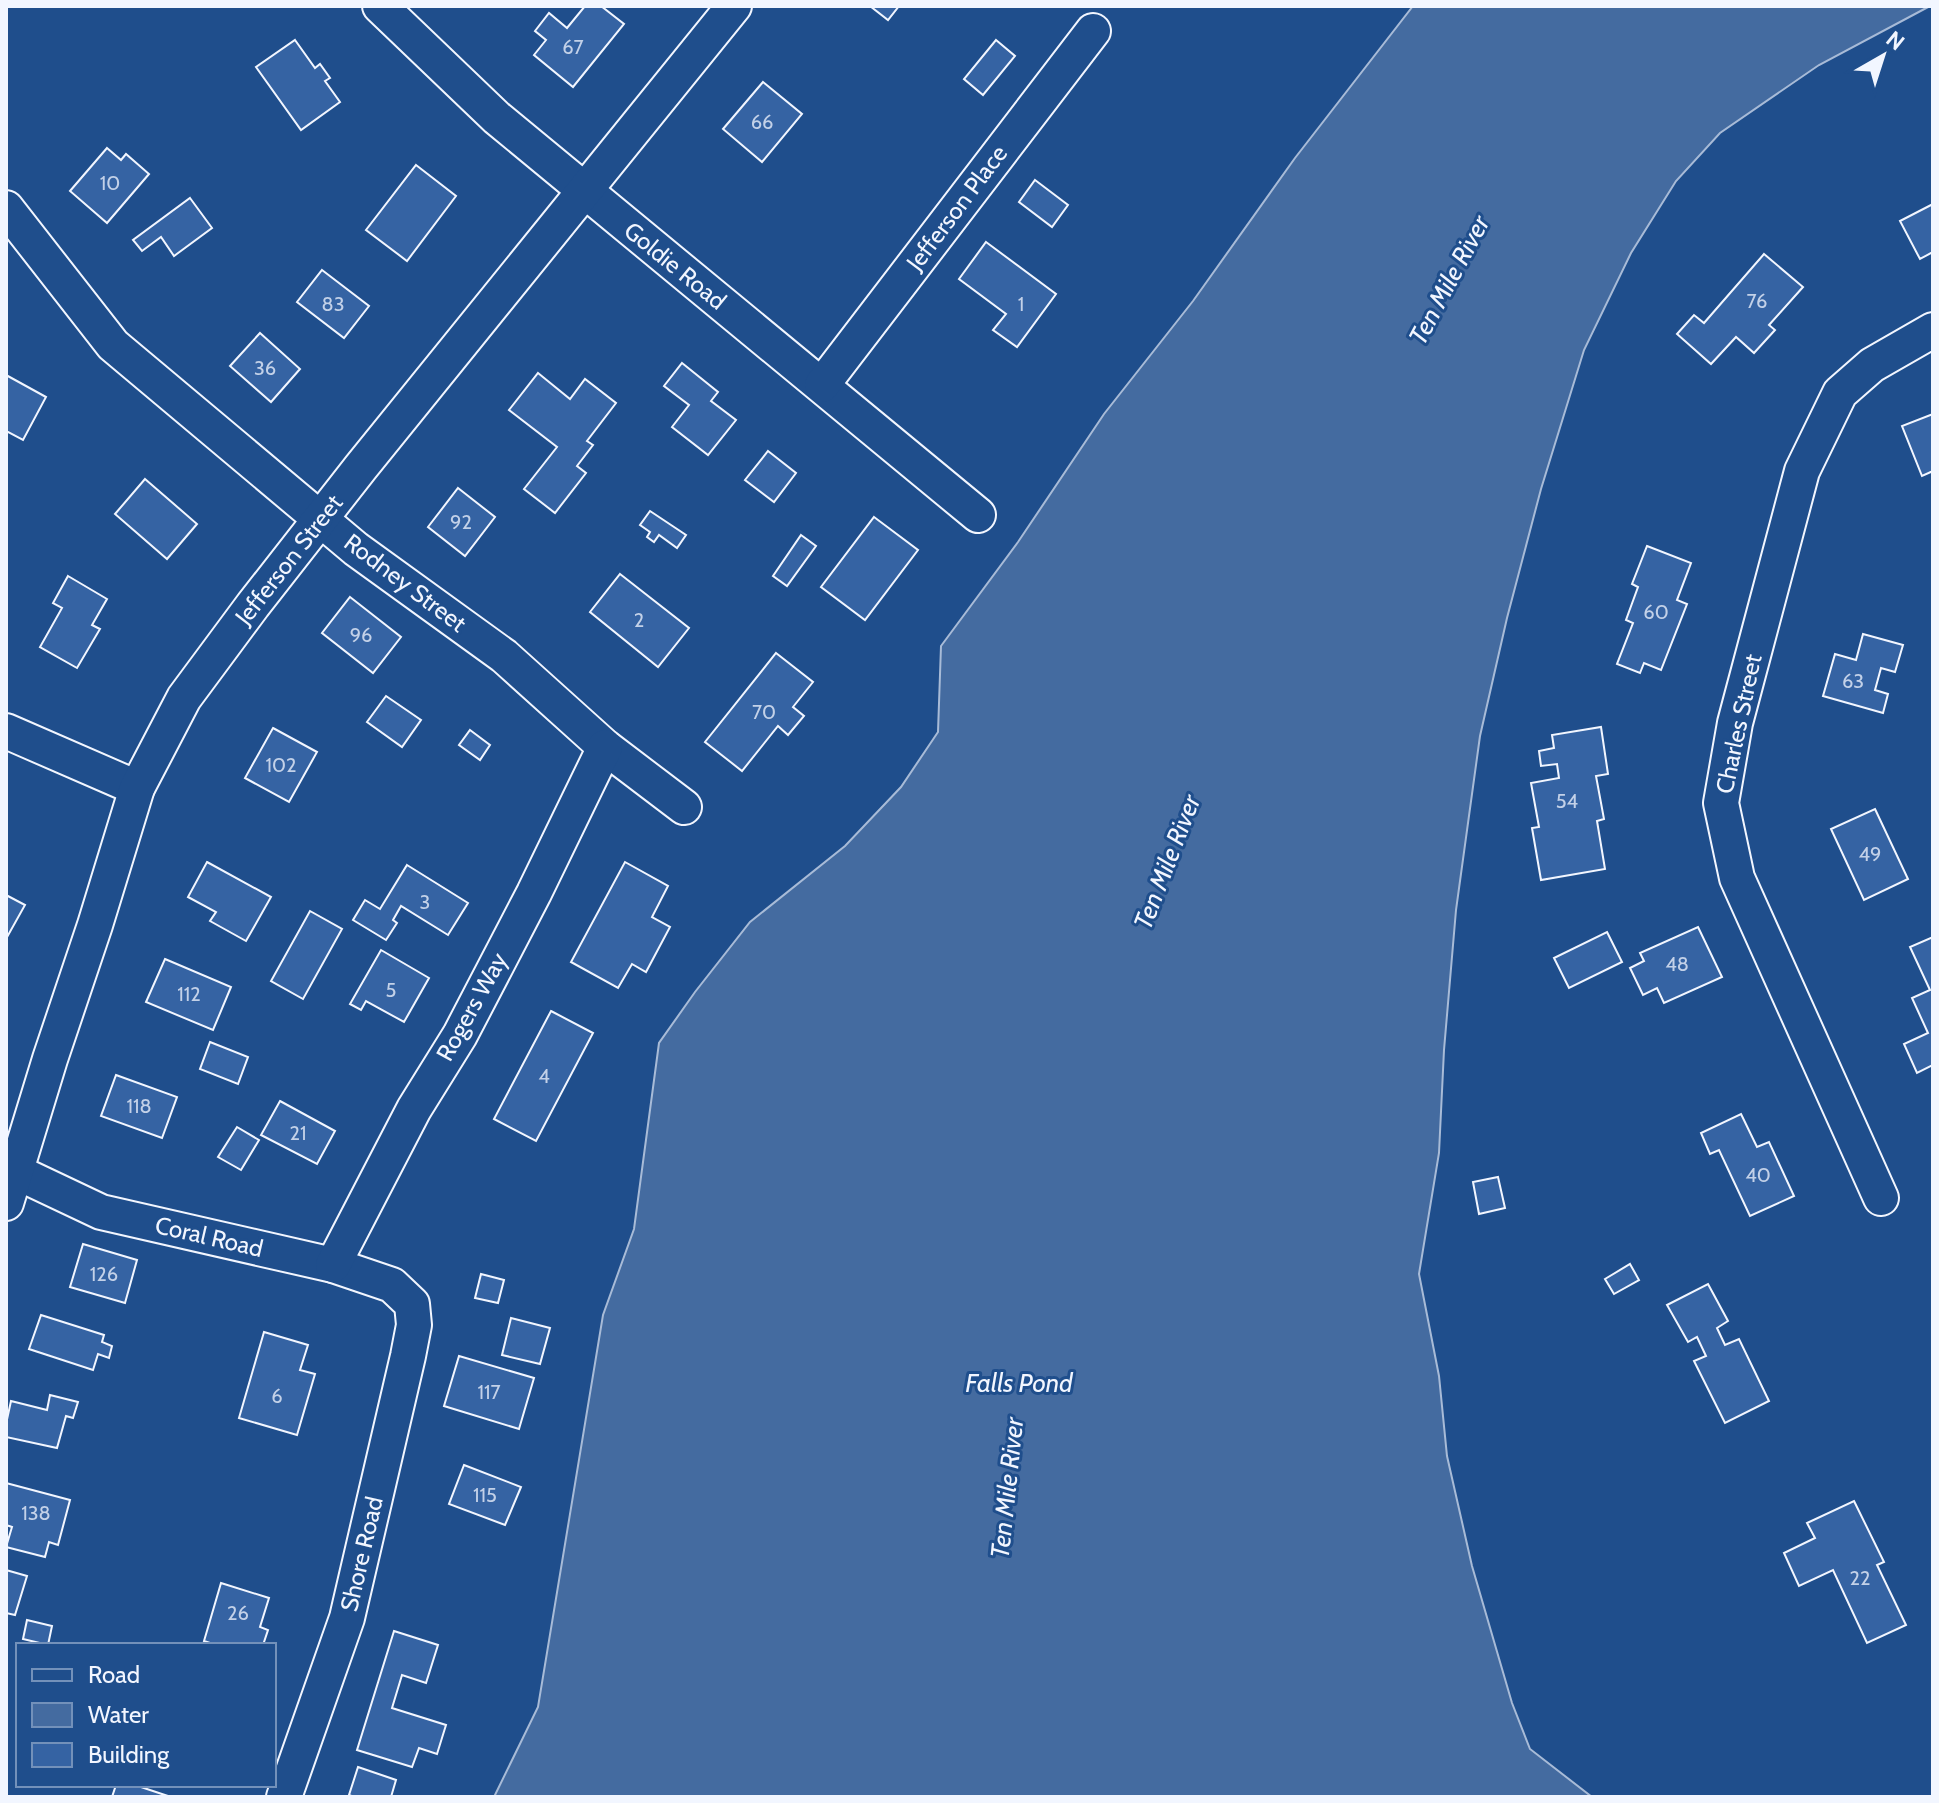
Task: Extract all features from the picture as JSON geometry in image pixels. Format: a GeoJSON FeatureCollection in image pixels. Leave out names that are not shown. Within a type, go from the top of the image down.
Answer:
{"type":"FeatureCollection","features":[{"type":"Feature","properties":{"kind":"street","name":"Goldie Road"},"geometry":{"type":"LineString","coordinates":[[380,6],[497,118],[978,515]]}},
{"type":"Feature","properties":{"kind":"street","name":"Jefferson Street"},"geometry":{"type":"LineString","coordinates":[[9,1180],[95,925],[137,788],[184,698],[253,605],[734,6]]}},
{"type":"Feature","properties":{"kind":"street","name":"Jefferson Place"},"geometry":{"type":"LineString","coordinates":[[822,385],[1093,31]]}},
{"type":"Feature","properties":{"kind":"street","name":"Rodney Street"},"geometry":{"type":"LineString","coordinates":[[6,208],[113,345],[356,549],[504,656],[605,747],[684,807]]}},
{"type":"Feature","properties":{"kind":"street","name":"Charles Street"},"geometry":{"type":"LineString","coordinates":[[1881,1198],[1737,878],[1721,803],[1735,723],[1802,471],[1840,393],[1872,365],[1933,330]]}},
{"type":"Feature","properties":{"kind":"street"},"geometry":{"type":"LineString","coordinates":[[6,731],[137,788]]}},
{"type":"Feature","properties":{"kind":"street","name":"Rogers Way"},"geometry":{"type":"LineString","coordinates":[[333,1265],[414,1109],[460,1035],[605,747]]}},
{"type":"Feature","properties":{"kind":"street","name":"Coral Road"},"geometry":{"type":"LineString","coordinates":[[9,1180],[101,1212],[333,1265],[392,1285],[412,1304]]}},
{"type":"Feature","properties":{"kind":"street","name":"Shore Road"},"geometry":{"type":"LineString","coordinates":[[284,1797],[347,1618],[408,1356],[414,1325],[412,1304]]}},
{"type":"Feature","properties":{"kind":"water","name":"Falls Pond"},"geometry":{"type":"Polygon","coordinates":[[[1413,6],[1930,6],[1819,65],[1720,133],[1676,181],[1631,253],[1584,350],[1541,489],[1480,736],[1456,910],[1439,1153],[1419,1274],[1439,1376],[1447,1456],[1472,1566],[1512,1703],[1530,1749],[1592,1797],[494,1797],[538,1707],[603,1315],[634,1229],[659,1043],[750,922],[845,846],[901,787],[938,732],[941,646],[1018,542],[1104,414],[1193,301],[1295,158],[1413,6]]]}},
{"type":"Feature","properties":{"kind":"building"},"geometry":{"type":"Polygon","coordinates":[[[585,6],[601,6],[624,24],[573,87],[534,55],[546,40],[535,31],[549,13],[567,28],[585,6]]]}},
{"type":"Feature","properties":{"kind":"building"},"geometry":{"type":"Polygon","coordinates":[[[870,6],[899,6],[888,20],[870,6]]]}},
{"type":"Feature","properties":{"kind":"building"},"geometry":{"type":"Polygon","coordinates":[[[295,40],[315,68],[320,64],[330,78],[325,81],[340,102],[301,130],[256,67],[295,40]]]}},
{"type":"Feature","properties":{"kind":"building"},"geometry":{"type":"Polygon","coordinates":[[[996,40],[1015,56],[983,95],[964,79],[996,40]]]}},
{"type":"Feature","properties":{"kind":"building"},"geometry":{"type":"Polygon","coordinates":[[[763,82],[802,114],[762,162],[723,129],[763,82]]]}},
{"type":"Feature","properties":{"kind":"building"},"geometry":{"type":"Polygon","coordinates":[[[107,148],[121,160],[126,154],[149,174],[107,223],[70,191],[107,148]]]}},
{"type":"Feature","properties":{"kind":"building"},"geometry":{"type":"Polygon","coordinates":[[[416,165],[456,196],[407,261],[366,230],[416,165]]]}},
{"type":"Feature","properties":{"kind":"building"},"geometry":{"type":"Polygon","coordinates":[[[1035,180],[1068,205],[1052,227],[1019,202],[1035,180]]]}},
{"type":"Feature","properties":{"kind":"building"},"geometry":{"type":"Polygon","coordinates":[[[190,198],[212,228],[174,256],[161,237],[142,251],[133,240],[190,198]]]}},
{"type":"Feature","properties":{"kind":"building"},"geometry":{"type":"Polygon","coordinates":[[[1933,204],[1933,252],[1920,259],[1900,221],[1933,204]]]}},
{"type":"Feature","properties":{"kind":"building"},"geometry":{"type":"Polygon","coordinates":[[[986,242],[1056,294],[1017,347],[993,330],[1006,314],[959,279],[986,242]]]}},
{"type":"Feature","properties":{"kind":"building"},"geometry":{"type":"Polygon","coordinates":[[[1764,254],[1803,287],[1769,325],[1775,330],[1754,353],[1736,337],[1711,364],[1677,334],[1694,315],[1704,323],[1764,254]]]}},
{"type":"Feature","properties":{"kind":"building"},"geometry":{"type":"Polygon","coordinates":[[[322,270],[369,306],[344,338],[297,302],[322,270]]]}},
{"type":"Feature","properties":{"kind":"building"},"geometry":{"type":"Polygon","coordinates":[[[260,333],[300,369],[271,402],[230,366],[260,333]]]}},
{"type":"Feature","properties":{"kind":"building"},"geometry":{"type":"Polygon","coordinates":[[[682,363],[718,392],[711,401],[736,420],[708,455],[672,427],[689,405],[664,386],[682,363]]]}},
{"type":"Feature","properties":{"kind":"building"},"geometry":{"type":"Polygon","coordinates":[[[538,373],[570,399],[585,379],[616,403],[587,441],[593,445],[577,466],[586,473],[555,513],[524,489],[557,447],[509,410],[538,373]]]}},
{"type":"Feature","properties":{"kind":"building"},"geometry":{"type":"Polygon","coordinates":[[[6,375],[46,397],[23,440],[6,431],[6,375]]]}},
{"type":"Feature","properties":{"kind":"building"},"geometry":{"type":"Polygon","coordinates":[[[1933,414],[1933,471],[1922,476],[1902,426],[1933,414]]]}},
{"type":"Feature","properties":{"kind":"building"},"geometry":{"type":"Polygon","coordinates":[[[768,451],[796,473],[774,502],[745,480],[768,451]]]}},
{"type":"Feature","properties":{"kind":"building"},"geometry":{"type":"Polygon","coordinates":[[[145,479],[197,524],[167,559],[115,514],[145,479]]]}},
{"type":"Feature","properties":{"kind":"building"},"geometry":{"type":"Polygon","coordinates":[[[458,488],[495,517],[465,556],[428,527],[458,488]]]}},
{"type":"Feature","properties":{"kind":"building"},"geometry":{"type":"Polygon","coordinates":[[[650,511],[686,535],[677,548],[659,535],[654,542],[647,537],[650,532],[640,525],[650,511]]]}},
{"type":"Feature","properties":{"kind":"building"},"geometry":{"type":"Polygon","coordinates":[[[874,517],[918,550],[865,620],[821,587],[874,517]]]}},
{"type":"Feature","properties":{"kind":"building"},"geometry":{"type":"Polygon","coordinates":[[[801,535],[816,546],[787,586],[773,576],[801,535]]]}},
{"type":"Feature","properties":{"kind":"building"},"geometry":{"type":"Polygon","coordinates":[[[1647,546],[1691,563],[1677,600],[1687,604],[1661,670],[1644,663],[1640,673],[1617,664],[1633,623],[1626,620],[1638,587],[1632,584],[1647,546]]]}},
{"type":"Feature","properties":{"kind":"building"},"geometry":{"type":"Polygon","coordinates":[[[620,574],[689,628],[658,667],[590,612],[620,574]]]}},
{"type":"Feature","properties":{"kind":"building"},"geometry":{"type":"Polygon","coordinates":[[[68,576],[107,599],[92,625],[100,629],[77,668],[40,647],[62,608],[53,603],[68,576]]]}},
{"type":"Feature","properties":{"kind":"building"},"geometry":{"type":"Polygon","coordinates":[[[350,597],[401,637],[373,673],[322,633],[350,597]]]}},
{"type":"Feature","properties":{"kind":"building"},"geometry":{"type":"Polygon","coordinates":[[[1863,634],[1903,645],[1895,672],[1881,668],[1875,690],[1888,694],[1883,713],[1823,696],[1835,654],[1856,660],[1863,634]]]}},
{"type":"Feature","properties":{"kind":"building"},"geometry":{"type":"Polygon","coordinates":[[[776,653],[813,682],[793,707],[804,716],[788,735],[778,726],[742,771],[705,742],[776,653]]]}},
{"type":"Feature","properties":{"kind":"building"},"geometry":{"type":"Polygon","coordinates":[[[386,696],[421,720],[402,747],[367,722],[386,696]]]}},
{"type":"Feature","properties":{"kind":"building"},"geometry":{"type":"Polygon","coordinates":[[[1601,727],[1608,774],[1596,776],[1604,819],[1597,821],[1605,869],[1541,880],[1532,828],[1539,827],[1531,783],[1559,778],[1557,764],[1541,766],[1539,751],[1554,748],[1552,735],[1601,727]]]}},
{"type":"Feature","properties":{"kind":"building"},"geometry":{"type":"Polygon","coordinates":[[[273,728],[317,752],[289,802],[245,778],[273,728]]]}},
{"type":"Feature","properties":{"kind":"building"},"geometry":{"type":"Polygon","coordinates":[[[470,730],[490,745],[480,760],[459,745],[470,730]]]}},
{"type":"Feature","properties":{"kind":"building"},"geometry":{"type":"Polygon","coordinates":[[[1875,809],[1908,879],[1864,900],[1831,829],[1875,809]]]}},
{"type":"Feature","properties":{"kind":"building"},"geometry":{"type":"Polygon","coordinates":[[[207,862],[271,897],[246,941],[210,921],[216,912],[188,897],[207,862]]]}},
{"type":"Feature","properties":{"kind":"building"},"geometry":{"type":"Polygon","coordinates":[[[625,862],[668,886],[652,917],[670,927],[646,972],[632,964],[618,988],[571,962],[625,862]]]}},
{"type":"Feature","properties":{"kind":"building"},"geometry":{"type":"Polygon","coordinates":[[[407,865],[468,903],[448,935],[401,906],[393,920],[397,923],[386,940],[353,920],[365,900],[380,909],[407,865]]]}},
{"type":"Feature","properties":{"kind":"building"},"geometry":{"type":"Polygon","coordinates":[[[6,895],[25,905],[6,939],[6,895]]]}},
{"type":"Feature","properties":{"kind":"building"},"geometry":{"type":"Polygon","coordinates":[[[310,911],[342,929],[303,999],[271,981],[310,911]]]}},
{"type":"Feature","properties":{"kind":"building"},"geometry":{"type":"Polygon","coordinates":[[[1698,927],[1722,977],[1664,1003],[1657,988],[1643,995],[1630,968],[1644,961],[1640,953],[1698,927]]]}},
{"type":"Feature","properties":{"kind":"building"},"geometry":{"type":"Polygon","coordinates":[[[1607,932],[1622,962],[1569,988],[1554,958],[1607,932]]]}},
{"type":"Feature","properties":{"kind":"building"},"geometry":{"type":"Polygon","coordinates":[[[1933,937],[1933,1065],[1917,1073],[1904,1044],[1928,1033],[1912,998],[1930,990],[1910,947],[1933,937]]]}},
{"type":"Feature","properties":{"kind":"building"},"geometry":{"type":"Polygon","coordinates":[[[381,950],[429,978],[404,1022],[366,1001],[361,1010],[350,1004],[381,950]]]}},
{"type":"Feature","properties":{"kind":"building"},"geometry":{"type":"Polygon","coordinates":[[[165,959],[231,987],[213,1030],[146,1002],[165,959]]]}},
{"type":"Feature","properties":{"kind":"building"},"geometry":{"type":"Polygon","coordinates":[[[551,1011],[593,1033],[536,1141],[494,1119],[551,1011]]]}},
{"type":"Feature","properties":{"kind":"building"},"geometry":{"type":"Polygon","coordinates":[[[210,1042],[248,1057],[238,1084],[200,1069],[210,1042]]]}},
{"type":"Feature","properties":{"kind":"building"},"geometry":{"type":"Polygon","coordinates":[[[116,1075],[177,1097],[162,1138],[101,1116],[116,1075]]]}},
{"type":"Feature","properties":{"kind":"building"},"geometry":{"type":"Polygon","coordinates":[[[280,1101],[335,1131],[317,1164],[261,1135],[280,1101]]]}},
{"type":"Feature","properties":{"kind":"building"},"geometry":{"type":"Polygon","coordinates":[[[1741,1114],[1757,1147],[1769,1142],[1794,1196],[1750,1216],[1719,1150],[1710,1154],[1701,1133],[1741,1114]]]}},
{"type":"Feature","properties":{"kind":"building"},"geometry":{"type":"Polygon","coordinates":[[[237,1127],[259,1140],[241,1170],[218,1157],[237,1127]]]}},
{"type":"Feature","properties":{"kind":"building"},"geometry":{"type":"Polygon","coordinates":[[[1498,1177],[1505,1208],[1479,1214],[1473,1182],[1498,1177]]]}},
{"type":"Feature","properties":{"kind":"building"},"geometry":{"type":"Polygon","coordinates":[[[83,1244],[137,1260],[125,1303],[70,1287],[83,1244]]]}},
{"type":"Feature","properties":{"kind":"building"},"geometry":{"type":"Polygon","coordinates":[[[1630,1264],[1639,1280],[1614,1294],[1605,1279],[1630,1264]]]}},
{"type":"Feature","properties":{"kind":"building"},"geometry":{"type":"Polygon","coordinates":[[[481,1274],[504,1280],[498,1303],[475,1298],[481,1274]]]}},
{"type":"Feature","properties":{"kind":"building"},"geometry":{"type":"Polygon","coordinates":[[[1708,1284],[1728,1321],[1717,1328],[1725,1345],[1739,1339],[1769,1401],[1725,1423],[1694,1361],[1706,1356],[1697,1337],[1688,1342],[1667,1305],[1708,1284]]]}},
{"type":"Feature","properties":{"kind":"building"},"geometry":{"type":"Polygon","coordinates":[[[41,1315],[104,1335],[102,1342],[112,1346],[109,1358],[98,1354],[93,1370],[29,1349],[41,1315]]]}},
{"type":"Feature","properties":{"kind":"building"},"geometry":{"type":"Polygon","coordinates":[[[511,1318],[550,1328],[540,1364],[502,1355],[511,1318]]]}},
{"type":"Feature","properties":{"kind":"building"},"geometry":{"type":"Polygon","coordinates":[[[264,1332],[308,1345],[300,1370],[315,1374],[297,1435],[239,1418],[264,1332]]]}},
{"type":"Feature","properties":{"kind":"building"},"geometry":{"type":"Polygon","coordinates":[[[459,1356],[534,1378],[519,1429],[444,1406],[459,1356]]]}},
{"type":"Feature","properties":{"kind":"building"},"geometry":{"type":"Polygon","coordinates":[[[50,1395],[78,1402],[73,1418],[66,1416],[57,1448],[6,1437],[11,1401],[47,1410],[50,1395]]]}},
{"type":"Feature","properties":{"kind":"building"},"geometry":{"type":"Polygon","coordinates":[[[464,1465],[521,1487],[505,1525],[449,1504],[464,1465]]]}},
{"type":"Feature","properties":{"kind":"building"},"geometry":{"type":"Polygon","coordinates":[[[6,1483],[70,1500],[58,1545],[49,1542],[45,1557],[6,1547],[12,1527],[6,1525],[6,1483]]]}},
{"type":"Feature","properties":{"kind":"building"},"geometry":{"type":"Polygon","coordinates":[[[1854,1501],[1884,1562],[1877,1565],[1906,1625],[1867,1643],[1833,1570],[1799,1586],[1784,1553],[1815,1538],[1807,1523],[1854,1501]]]}},
{"type":"Feature","properties":{"kind":"building"},"geometry":{"type":"Polygon","coordinates":[[[6,1570],[27,1576],[15,1615],[6,1613],[6,1570]]]}},
{"type":"Feature","properties":{"kind":"building"},"geometry":{"type":"Polygon","coordinates":[[[221,1583],[269,1598],[260,1627],[268,1630],[264,1643],[204,1641],[221,1583]]]}},
{"type":"Feature","properties":{"kind":"building"},"geometry":{"type":"Polygon","coordinates":[[[27,1620],[52,1626],[48,1643],[23,1639],[27,1620]]]}},
{"type":"Feature","properties":{"kind":"building"},"geometry":{"type":"Polygon","coordinates":[[[394,1631],[438,1645],[426,1683],[402,1675],[392,1708],[446,1725],[437,1754],[419,1748],[412,1767],[357,1750],[394,1631]]]}},
{"type":"Feature","properties":{"kind":"building"},"geometry":{"type":"Polygon","coordinates":[[[358,1767],[396,1780],[391,1797],[349,1795],[358,1767]]]}},
{"type":"Feature","properties":{"kind":"building"},"geometry":{"type":"Polygon","coordinates":[[[115,1787],[141,1787],[171,1797],[112,1797],[115,1787]]]}},
{"type":"Feature","properties":{"kind":"water label","name":"Ten Mile River"},"geometry":{"type":"Point","coordinates":[1449,280]}},
{"type":"Feature","properties":{"kind":"water label","name":"Ten Mile River"},"geometry":{"type":"Point","coordinates":[1167,862]}},
{"type":"Feature","properties":{"kind":"water label","name":"Ten Mile River"},"geometry":{"type":"Point","coordinates":[1007,1488]}}]}
